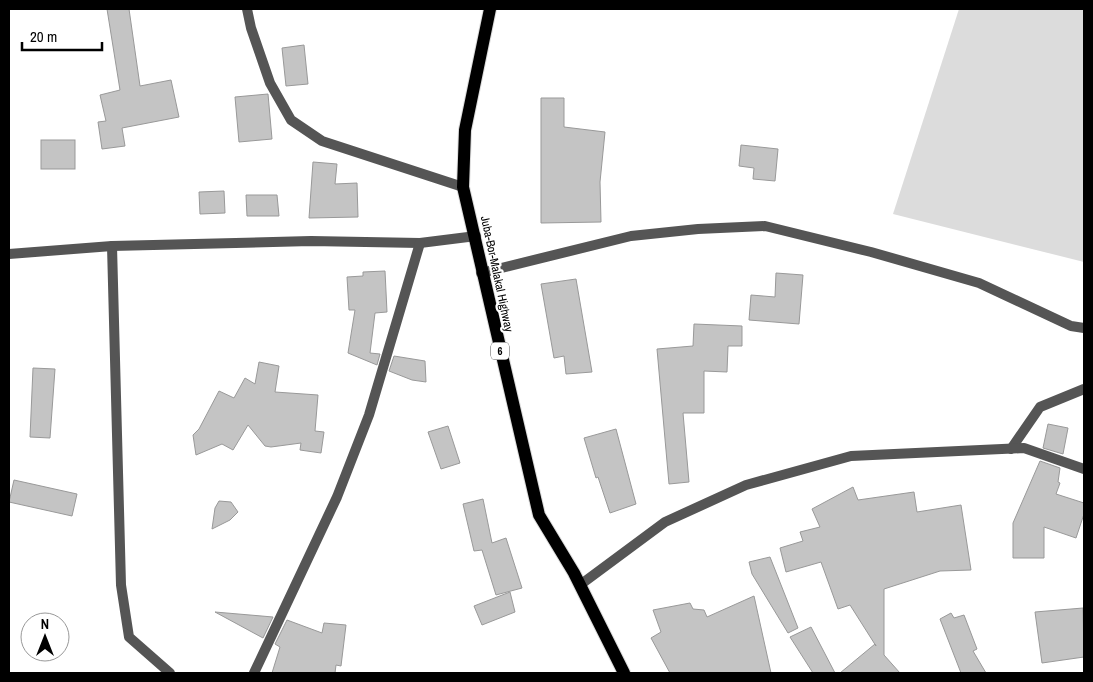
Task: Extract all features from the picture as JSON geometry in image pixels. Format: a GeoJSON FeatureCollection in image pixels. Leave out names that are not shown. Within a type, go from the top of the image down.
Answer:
{"type":"FeatureCollection","features":[{"type":"Feature","properties":{"kind":"main road","name":"Juba-Bor-Malakal Highway"},"geometry":{"type":"LineString","coordinates":[[490,9],[465,130],[463,188],[476,236],[481,273],[539,515],[580,584],[624,673]]}},
{"type":"Feature","properties":{"kind":"street"},"geometry":{"type":"LineString","coordinates":[[248,9],[251,28],[270,83],[291,120],[322,141],[463,188]]}},
{"type":"Feature","properties":{"kind":"street"},"geometry":{"type":"LineString","coordinates":[[481,273],[632,236],[698,229],[765,226],[872,252],[979,282],[1071,326],[1084,328]]}},
{"type":"Feature","properties":{"kind":"street"},"geometry":{"type":"LineString","coordinates":[[9,254],[112,246],[311,240],[420,243],[476,236]]}},
{"type":"Feature","properties":{"kind":"street"},"geometry":{"type":"LineString","coordinates":[[254,673],[337,496],[365,424],[420,243]]}},
{"type":"Feature","properties":{"kind":"street"},"geometry":{"type":"LineString","coordinates":[[112,246],[121,584],[129,637],[170,673]]}},
{"type":"Feature","properties":{"kind":"street"},"geometry":{"type":"LineString","coordinates":[[1011,449],[1040,407],[1084,389]]}},
{"type":"Feature","properties":{"kind":"street"},"geometry":{"type":"LineString","coordinates":[[580,584],[665,522],[746,485],[851,456],[1024,448],[1084,469]]}},
{"type":"Feature","properties":{"kind":"shaded area"},"geometry":{"type":"Polygon","coordinates":[[[959,9],[1084,9],[1084,262],[893,214],[959,9]]]}},
{"type":"Feature","properties":{"kind":"building"},"geometry":{"type":"Polygon","coordinates":[[[107,9],[129,9],[140,86],[171,80],[179,117],[122,128],[125,146],[102,149],[98,122],[106,121],[100,95],[120,90],[107,9]]]}},
{"type":"Feature","properties":{"kind":"building"},"geometry":{"type":"Polygon","coordinates":[[[304,45],[308,84],[286,86],[282,48],[304,45]]]}},
{"type":"Feature","properties":{"kind":"building"},"geometry":{"type":"Polygon","coordinates":[[[268,94],[272,139],[239,142],[235,97],[268,94]]]}},
{"type":"Feature","properties":{"kind":"building"},"geometry":{"type":"Polygon","coordinates":[[[541,98],[564,98],[564,127],[605,132],[600,182],[601,222],[541,223],[541,98]]]}},
{"type":"Feature","properties":{"kind":"building"},"geometry":{"type":"Polygon","coordinates":[[[41,140],[75,140],[75,169],[41,169],[41,140]]]}},
{"type":"Feature","properties":{"kind":"building"},"geometry":{"type":"Polygon","coordinates":[[[741,145],[778,149],[775,181],[753,179],[754,168],[739,166],[741,145]]]}},
{"type":"Feature","properties":{"kind":"building"},"geometry":{"type":"Polygon","coordinates":[[[313,162],[337,164],[335,184],[357,183],[358,217],[309,218],[313,162]]]}},
{"type":"Feature","properties":{"kind":"building"},"geometry":{"type":"Polygon","coordinates":[[[224,191],[225,213],[200,214],[199,192],[224,191]]]}},
{"type":"Feature","properties":{"kind":"building"},"geometry":{"type":"Polygon","coordinates":[[[246,195],[277,195],[279,216],[247,216],[246,195]]]}},
{"type":"Feature","properties":{"kind":"building"},"geometry":{"type":"Polygon","coordinates":[[[385,271],[387,312],[375,313],[370,353],[380,354],[377,365],[348,353],[355,310],[349,310],[347,277],[363,276],[363,272],[385,271]]]}},
{"type":"Feature","properties":{"kind":"building"},"geometry":{"type":"Polygon","coordinates":[[[776,273],[803,275],[799,324],[749,320],[751,295],[775,297],[776,273]]]}},
{"type":"Feature","properties":{"kind":"building"},"geometry":{"type":"Polygon","coordinates":[[[576,279],[592,372],[566,374],[564,356],[554,358],[541,284],[576,279]]]}},
{"type":"Feature","properties":{"kind":"building"},"geometry":{"type":"Polygon","coordinates":[[[694,324],[742,326],[742,346],[728,346],[727,372],[704,371],[704,413],[683,413],[689,482],[669,484],[657,349],[693,346],[694,324]]]}},
{"type":"Feature","properties":{"kind":"building"},"geometry":{"type":"Polygon","coordinates":[[[394,356],[425,361],[426,382],[412,380],[389,371],[394,356]]]}},
{"type":"Feature","properties":{"kind":"building"},"geometry":{"type":"Polygon","coordinates":[[[259,362],[279,366],[275,392],[318,395],[315,431],[324,432],[321,453],[300,450],[301,443],[265,446],[248,425],[233,450],[222,444],[196,455],[193,435],[199,429],[219,391],[234,398],[245,378],[255,384],[259,362]]]}},
{"type":"Feature","properties":{"kind":"building"},"geometry":{"type":"Polygon","coordinates":[[[33,368],[55,369],[50,438],[30,437],[33,368]]]}},
{"type":"Feature","properties":{"kind":"building"},"geometry":{"type":"Polygon","coordinates":[[[1048,424],[1068,428],[1063,454],[1043,448],[1048,424]]]}},
{"type":"Feature","properties":{"kind":"building"},"geometry":{"type":"Polygon","coordinates":[[[448,426],[460,463],[441,469],[428,432],[448,426]]]}},
{"type":"Feature","properties":{"kind":"building"},"geometry":{"type":"Polygon","coordinates":[[[616,429],[636,504],[610,513],[598,477],[596,478],[584,438],[616,429]]]}},
{"type":"Feature","properties":{"kind":"building"},"geometry":{"type":"Polygon","coordinates":[[[1040,461],[1060,468],[1058,482],[1060,483],[1056,494],[1084,503],[1084,514],[1076,538],[1044,527],[1044,558],[1013,558],[1013,523],[1040,461]]]}},
{"type":"Feature","properties":{"kind":"building"},"geometry":{"type":"Polygon","coordinates":[[[14,480],[77,494],[72,516],[9,502],[14,480]]]}},
{"type":"Feature","properties":{"kind":"building"},"geometry":{"type":"Polygon","coordinates":[[[853,487],[858,500],[914,492],[917,512],[961,505],[971,570],[940,571],[884,589],[884,655],[900,673],[840,673],[875,644],[850,605],[838,609],[821,562],[786,572],[780,548],[803,541],[800,532],[820,527],[812,509],[853,487]]]}},
{"type":"Feature","properties":{"kind":"building"},"geometry":{"type":"Polygon","coordinates":[[[483,499],[492,543],[506,538],[522,588],[496,595],[482,550],[474,551],[463,504],[483,499]]]}},
{"type":"Feature","properties":{"kind":"building"},"geometry":{"type":"Polygon","coordinates":[[[219,501],[231,502],[238,512],[230,520],[212,529],[215,508],[219,501]]]}},
{"type":"Feature","properties":{"kind":"building"},"geometry":{"type":"Polygon","coordinates":[[[770,557],[798,628],[788,633],[752,574],[749,562],[770,557]]]}},
{"type":"Feature","properties":{"kind":"building"},"geometry":{"type":"Polygon","coordinates":[[[510,592],[515,612],[482,625],[474,606],[510,592]]]}},
{"type":"Feature","properties":{"kind":"building"},"geometry":{"type":"Polygon","coordinates":[[[754,596],[771,673],[670,673],[651,638],[661,632],[653,610],[690,603],[693,609],[704,610],[707,617],[754,596]]]}},
{"type":"Feature","properties":{"kind":"building"},"geometry":{"type":"Polygon","coordinates":[[[1083,608],[1084,657],[1042,663],[1035,612],[1083,608]]]}},
{"type":"Feature","properties":{"kind":"building"},"geometry":{"type":"Polygon","coordinates":[[[215,612],[273,617],[263,638],[215,612]]]}},
{"type":"Feature","properties":{"kind":"building"},"geometry":{"type":"Polygon","coordinates":[[[951,613],[954,618],[964,615],[977,649],[973,651],[986,673],[961,673],[940,619],[951,613]]]}},
{"type":"Feature","properties":{"kind":"building"},"geometry":{"type":"Polygon","coordinates":[[[287,620],[322,633],[324,623],[346,625],[341,666],[336,665],[335,673],[272,673],[280,647],[275,644],[287,620]]]}},
{"type":"Feature","properties":{"kind":"building"},"geometry":{"type":"Polygon","coordinates":[[[811,627],[835,673],[813,673],[790,637],[811,627]]]}}]}
